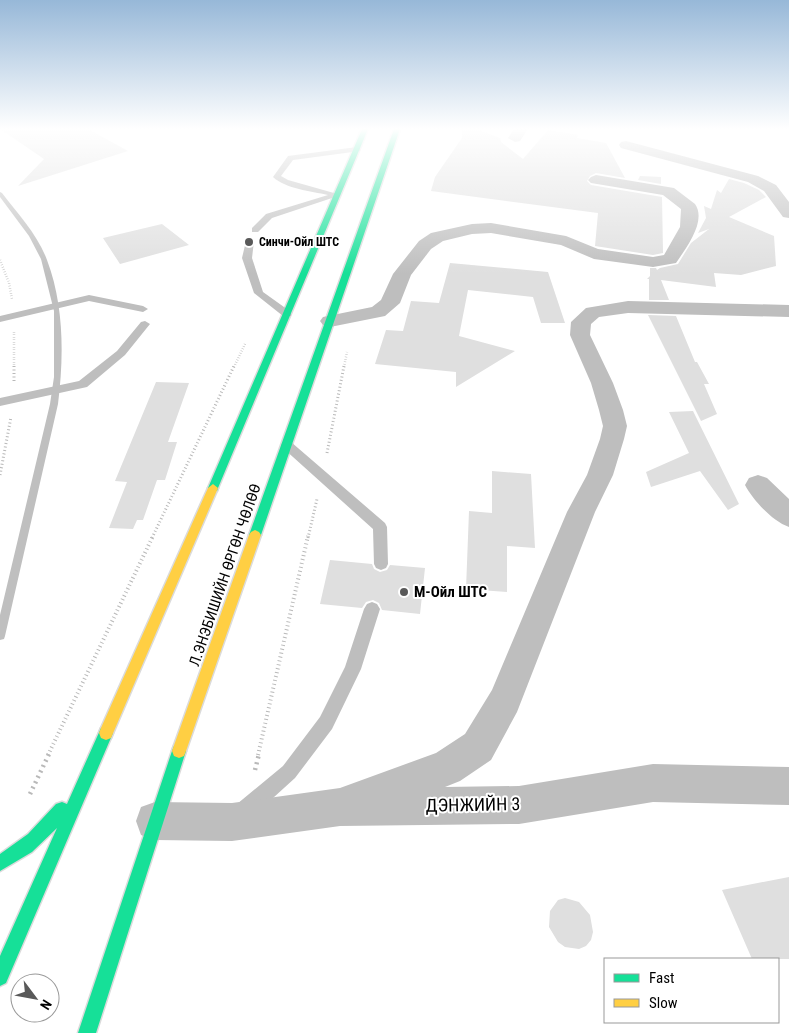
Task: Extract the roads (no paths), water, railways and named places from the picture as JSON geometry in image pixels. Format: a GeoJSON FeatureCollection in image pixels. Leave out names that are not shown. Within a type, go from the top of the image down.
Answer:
{"type":"FeatureCollection","features":[{"type":"Feature","properties":{"kind":"main road"},"geometry":{"type":"LineString","coordinates":[[0,977],[80,790],[176,577],[345,177]]}},
{"type":"Feature","properties":{"kind":"main road","name":"Л.ЭНЭБИШИЙН ӨРГӨН ЧӨЛӨӨ"},"geometry":{"type":"LineString","coordinates":[[87,1033],[155,821],[380,177]]}},
{"type":"Feature","properties":{"kind":"main road"},"geometry":{"type":"LineString","coordinates":[[0,863],[41,836],[80,790]]}},
{"type":"Feature","properties":{"kind":"street"},"geometry":{"type":"LineString","coordinates":[[746,177],[770,188],[789,213]]}},
{"type":"Feature","properties":{"kind":"street"},"geometry":{"type":"LineString","coordinates":[[330,321],[378,312],[390,303],[402,274],[425,245],[437,237],[472,228],[491,228],[566,241],[594,254],[653,262],[670,258],[689,227],[689,207],[668,191],[596,180]]}},
{"type":"Feature","properties":{"kind":"street"},"geometry":{"type":"LineString","coordinates":[[340,807],[446,768],[478,747],[505,701],[581,512],[600,475],[615,426],[602,383],[580,335],[581,322],[593,312],[628,307],[789,311]]}},
{"type":"Feature","properties":{"kind":"street"},"geometry":{"type":"LineString","coordinates":[[758,484],[789,516]]}},
{"type":"Feature","properties":{"kind":"street","name":"ДЭНЖИЙН 3"},"geometry":{"type":"LineString","coordinates":[[155,821],[232,822],[340,807],[519,805],[653,783],[789,786]]}},
{"type":"Feature","properties":{"kind":"lane"},"geometry":{"type":"LineString","coordinates":[[277,177],[284,182],[338,195]]}},
{"type":"Feature","properties":{"kind":"lane"},"geometry":{"type":"LineString","coordinates":[[255,230],[269,216],[338,195]]}},
{"type":"Feature","properties":{"kind":"lane"},"geometry":{"type":"LineString","coordinates":[[250,241],[246,258],[259,293],[287,314]]}},
{"type":"Feature","properties":{"kind":"lane"},"geometry":{"type":"LineString","coordinates":[[0,319],[89,298],[143,308]]}},
{"type":"Feature","properties":{"kind":"lane"},"geometry":{"type":"LineString","coordinates":[[0,402],[83,384],[121,353],[145,324]]}},
{"type":"Feature","properties":{"kind":"lane"},"geometry":{"type":"LineString","coordinates":[[287,445],[380,527],[381,564]]}},
{"type":"Feature","properties":{"kind":"lane"},"geometry":{"type":"LineString","coordinates":[[232,822],[289,772],[326,723],[353,669],[372,609]]}},
{"type":"Feature","properties":{"kind":"waterway"},"geometry":{"type":"LineString","coordinates":[[0,194],[32,236],[44,259],[57,311],[58,377],[54,404],[0,636]]}},
{"type":"Feature","properties":{"kind":"place","name":"Синчи-Ойл ШТС"},"geometry":{"type":"Point","coordinates":[249,242]}},
{"type":"Feature","properties":{"kind":"place","name":"М-Ойл ШТС"},"geometry":{"type":"Point","coordinates":[404,592]}}]}
